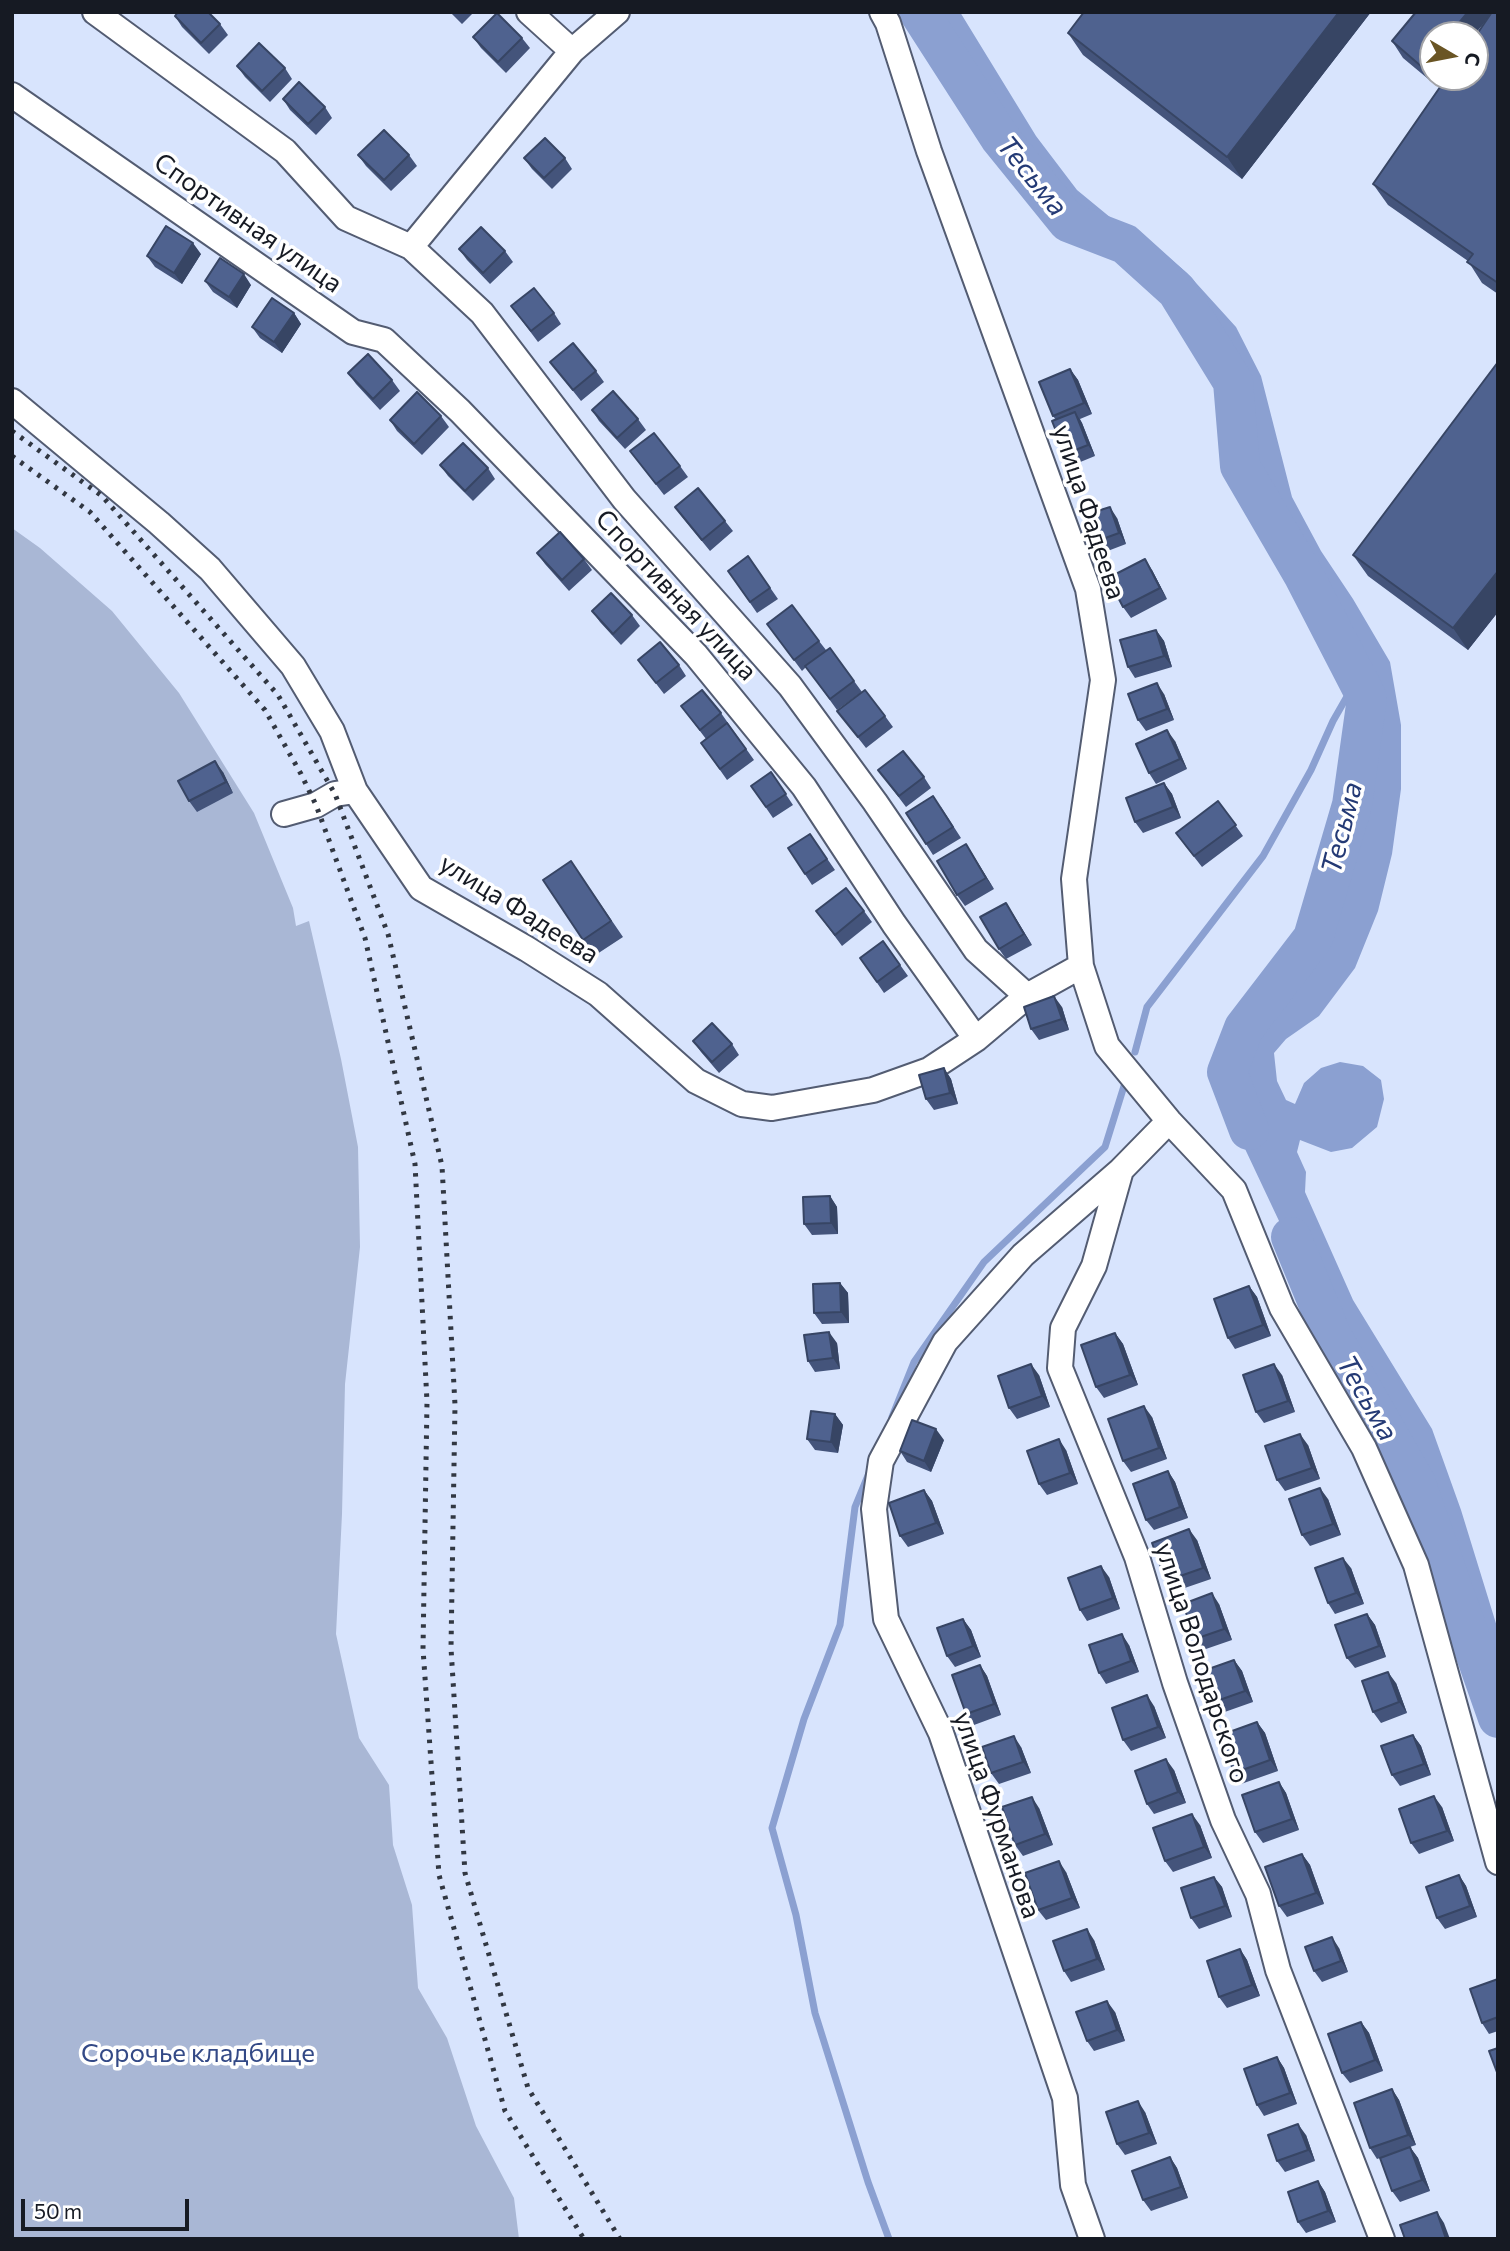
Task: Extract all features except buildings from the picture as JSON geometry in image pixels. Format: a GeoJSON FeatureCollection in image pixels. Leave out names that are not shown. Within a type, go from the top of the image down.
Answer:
{"type":"FeatureCollection","features":[{"type":"Feature","properties":{"kind":"street","name":"Спортивная улица"},"geometry":{"type":"LineString","coordinates":[[95,12],[285,151],[346,218],[411,247],[482,313],[624,499],[790,686],[875,802],[976,950],[1027,996]]}},
{"type":"Feature","properties":{"kind":"street"},"geometry":{"type":"LineString","coordinates":[[529,12],[572,51]]}},
{"type":"Feature","properties":{"kind":"street"},"geometry":{"type":"LineString","coordinates":[[411,247],[572,51],[617,12]]}},
{"type":"Feature","properties":{"kind":"street","name":"улица Фадеева"},"geometry":{"type":"LineString","coordinates":[[882,12],[888,23],[929,151],[1088,589],[1103,680],[1074,879],[1081,966],[1107,1046],[1169,1121],[1234,1191],[1282,1308],[1364,1448],[1416,1565],[1498,1862]]}},
{"type":"Feature","properties":{"kind":"street","name":"Спортивная улица"},"geometry":{"type":"LineString","coordinates":[[12,95],[353,332],[384,340],[460,411],[713,675],[804,787],[894,924],[976,1039]]}},
{"type":"Feature","properties":{"kind":"street","name":"улица Фадеева"},"geometry":{"type":"LineString","coordinates":[[12,401],[210,569],[293,666],[332,731],[355,791],[421,888],[527,949],[598,994],[696,1081],[742,1104],[772,1108],[873,1090],[929,1070],[976,1039]]}},
{"type":"Feature","properties":{"kind":"street"},"geometry":{"type":"LineString","coordinates":[[284,814],[316,805],[335,794],[355,791]]}},
{"type":"Feature","properties":{"kind":"street"},"geometry":{"type":"LineString","coordinates":[[976,1039],[1027,996],[1081,966]]}},
{"type":"Feature","properties":{"kind":"street","name":"улица Володарского"},"geometry":{"type":"LineString","coordinates":[[1169,1121],[1121,1170],[1094,1266],[1063,1328],[1060,1368],[1137,1558],[1175,1683],[1223,1820],[1258,1894],[1278,1970],[1382,2239]]}},
{"type":"Feature","properties":{"kind":"street","name":"улица Фурманова"},"geometry":{"type":"LineString","coordinates":[[1092,2239],[1073,2185],[1065,2098],[1003,1923],[941,1733],[886,1619],[874,1509],[881,1461],[946,1342],[1023,1255],[1121,1170]]}},
{"type":"Feature","properties":{"kind":"green space","name":"Сорочье кладбище"},"geometry":{"type":"Polygon","coordinates":[[[12,528],[40,548],[112,611],[179,693],[254,813],[293,908],[296,926],[309,921],[358,1147],[360,1247],[345,1384],[336,1634],[359,1738],[389,1785],[393,1845],[412,1905],[418,1988],[447,2038],[476,2126],[514,2198],[519,2239],[12,2239],[12,528]]]}},
{"type":"Feature","properties":{"kind":"shaded area"},"geometry":{"type":"Polygon","coordinates":[[[934,12],[960,12],[1036,136],[1077,190],[1122,227],[1152,243],[1187,273],[1236,327],[1261,376],[1292,497],[1321,551],[1390,662],[1401,725],[1401,789],[1392,854],[1378,911],[1355,968],[1319,1016],[1286,1039],[1274,1053],[1277,1081],[1286,1100],[1295,1104],[1304,1083],[1321,1068],[1340,1062],[1363,1066],[1381,1080],[1384,1099],[1377,1127],[1352,1148],[1331,1152],[1300,1140],[1297,1152],[1306,1172],[1305,1192],[1353,1300],[1432,1429],[1461,1510],[1498,1630],[1498,1713],[1417,1480],[1304,1274],[1230,1117],[1227,1085],[1243,1041],[1292,994],[1325,943],[1364,805],[1365,739],[1353,651],[1325,605],[1292,564],[1271,519],[1257,476],[1245,417],[1220,347],[1183,293],[1142,259],[1084,229],[1037,180],[997,131],[986,101],[950,33],[934,12]]]}},
{"type":"Feature","properties":{"kind":"waterway","name":"Тесьма"},"geometry":{"type":"LineString","coordinates":[[919,12],[1000,138],[1068,222],[1125,244],[1177,291],[1233,382],[1240,466],[1304,576],[1367,698],[1352,805],[1313,938],[1244,1028],[1227,1072],[1249,1130]]}},
{"type":"Feature","properties":{"kind":"waterway"},"geometry":{"type":"LineString","coordinates":[[1135,1052],[1147,1007],[1263,856],[1357,679]]}},
{"type":"Feature","properties":{"kind":"waterway"},"geometry":{"type":"LineString","coordinates":[[892,1417],[914,1362],[984,1262],[1105,1147],[1124,1086]]}},
{"type":"Feature","properties":{"kind":"waterway","name":"Тесьма"},"geometry":{"type":"LineString","coordinates":[[1291,1237],[1332,1337],[1416,1484],[1498,1718]]}},
{"type":"Feature","properties":{"kind":"waterway"},"geometry":{"type":"LineString","coordinates":[[869,1473],[855,1507],[840,1625],[804,1719],[772,1828],[796,1915],[815,2013],[868,2182],[889,2239]]}},
{"type":"Feature","properties":{"kind":"railway"},"geometry":{"type":"LineString","coordinates":[[12,431],[102,496],[278,695],[335,794],[388,934],[442,1166],[455,1405],[451,1648],[465,1873],[528,2088],[620,2239]]}},
{"type":"Feature","properties":{"kind":"railway"},"geometry":{"type":"LineString","coordinates":[[12,456],[90,512],[265,710],[316,805],[365,938],[415,1164],[427,1402],[423,1649],[439,1875],[505,2111],[584,2239]]}}]}
